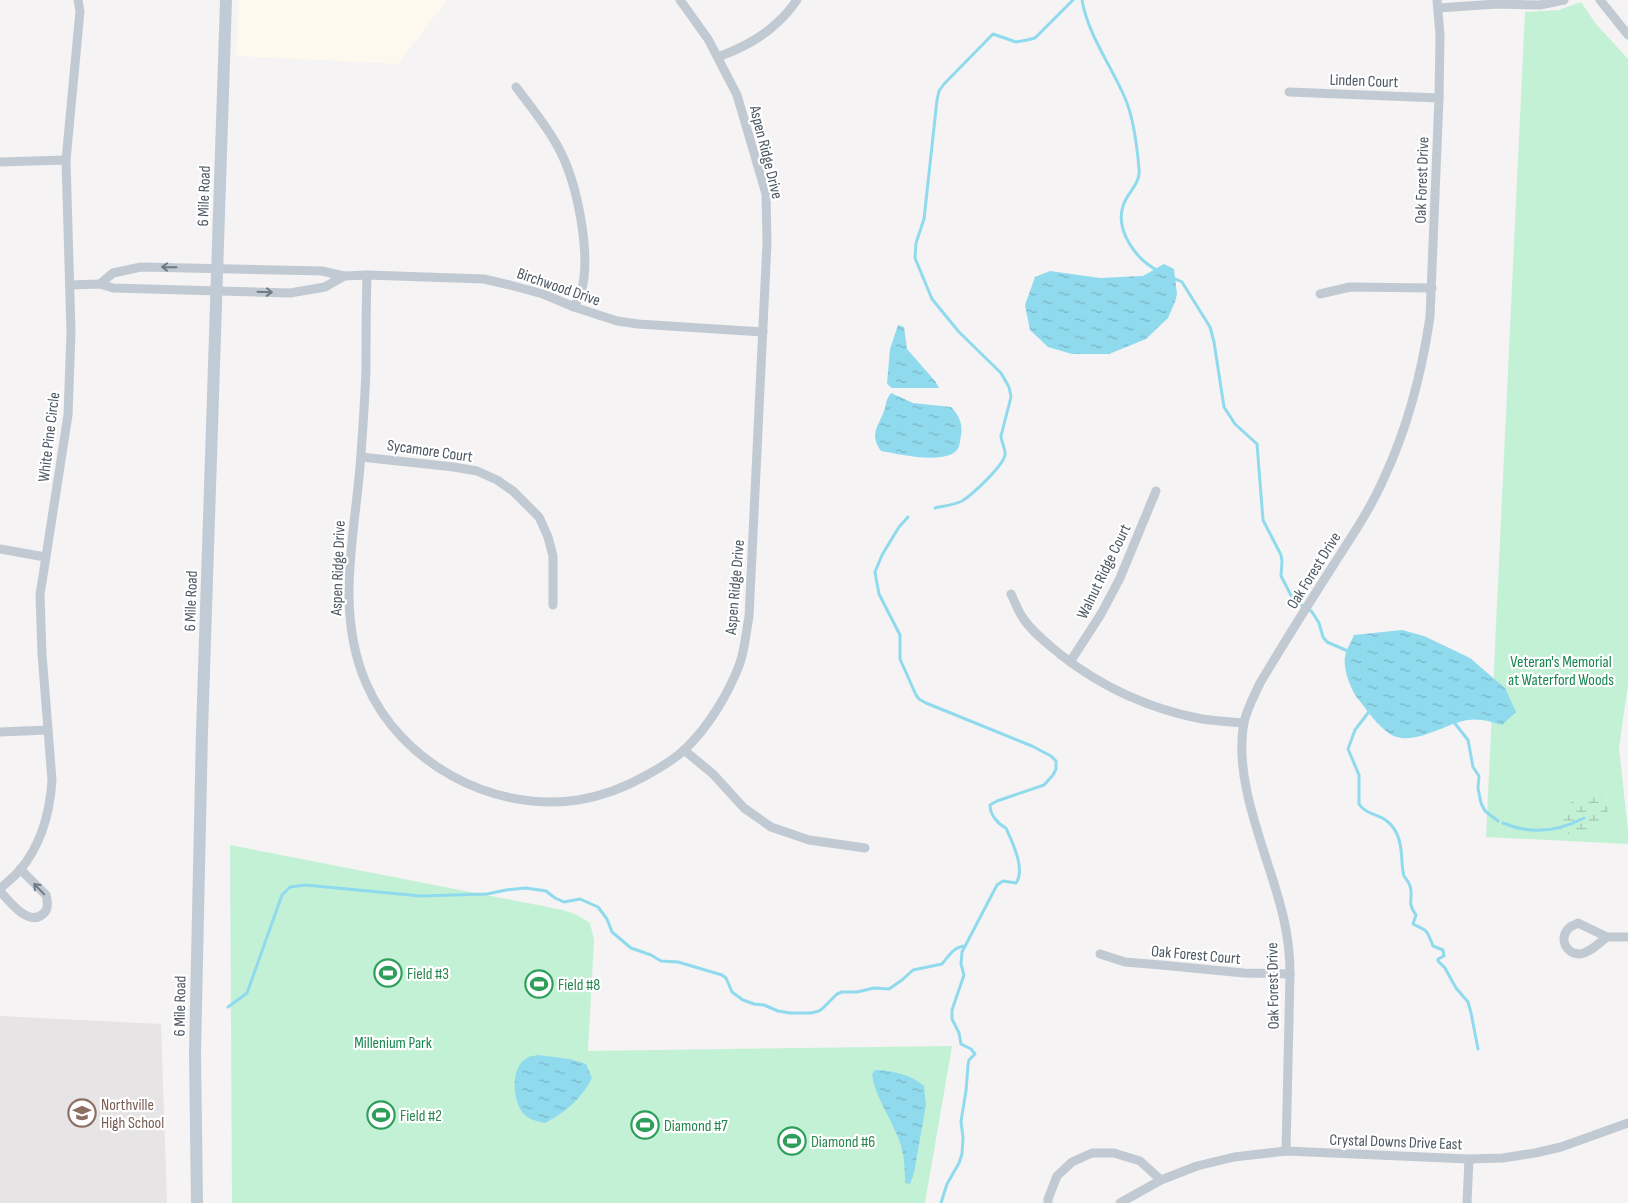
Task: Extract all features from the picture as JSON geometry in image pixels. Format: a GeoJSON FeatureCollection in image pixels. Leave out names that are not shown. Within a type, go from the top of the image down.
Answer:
{"type":"FeatureCollection","features":[{"type":"Feature","properties":{"kind":"street","name":"White Pine Circle"},"geometry":{"type":"LineString","coordinates":[[20,869],[46,895],[48,901],[44,914],[35,918],[23,914],[0,890],[20,869],[39,839],[48,815],[51,797],[52,780],[42,654],[40,595],[68,415],[71,347],[66,160],[80,11],[78,0]]}},
{"type":"Feature","properties":{"kind":"street","name":"6 Mile Road"},"geometry":{"type":"LineString","coordinates":[[197,1203],[195,1023],[202,712],[226,0]]}},
{"type":"Feature","properties":{"kind":"street","name":"Aspen Ridge Drive"},"geometry":{"type":"LineString","coordinates":[[367,275],[366,373],[361,457],[350,545],[348,606],[352,636],[360,668],[372,697],[386,720],[409,746],[443,771],[477,788],[506,797],[534,801],[579,800],[620,788],[656,770],[684,750],[709,720],[728,692],[741,661],[749,617],[767,243],[766,194],[737,95],[708,40],[680,0]]}},
{"type":"Feature","properties":{"kind":"street"},"geometry":{"type":"LineString","coordinates":[[718,57],[735,51],[760,37],[780,21],[797,0]]}},
{"type":"Feature","properties":{"kind":"street"},"geometry":{"type":"LineString","coordinates":[[1438,4],[1540,5],[1564,0]]}},
{"type":"Feature","properties":{"kind":"street"},"geometry":{"type":"LineString","coordinates":[[1600,0],[1628,35]]}},
{"type":"Feature","properties":{"kind":"street","name":"Oak Forest Drive"},"geometry":{"type":"LineString","coordinates":[[1286,1151],[1290,954],[1284,920],[1250,803],[1243,768],[1244,723],[1260,683],[1359,526],[1384,480],[1409,410],[1426,342],[1432,288],[1439,98],[1440,35],[1438,4]]}},
{"type":"Feature","properties":{"kind":"street"},"geometry":{"type":"LineString","coordinates":[[516,87],[549,131],[559,149],[569,172],[578,202],[583,232],[584,266],[581,292],[574,307]]}},
{"type":"Feature","properties":{"kind":"street","name":"Linden Court"},"geometry":{"type":"LineString","coordinates":[[1289,92],[1439,98]]}},
{"type":"Feature","properties":{"kind":"street"},"geometry":{"type":"LineString","coordinates":[[0,162],[66,160]]}},
{"type":"Feature","properties":{"kind":"street"},"geometry":{"type":"LineString","coordinates":[[100,284],[113,273],[141,266],[218,268]]}},
{"type":"Feature","properties":{"kind":"street","name":"Birchwood Drive"},"geometry":{"type":"LineString","coordinates":[[218,268],[322,271],[344,276],[484,279],[510,284],[542,294],[617,321],[763,332]]}},
{"type":"Feature","properties":{"kind":"street","name":"Birchwood Drive"},"geometry":{"type":"LineString","coordinates":[[70,284],[100,284],[114,288],[290,293],[325,287],[344,276]]}},
{"type":"Feature","properties":{"kind":"street"},"geometry":{"type":"LineString","coordinates":[[1320,294],[1350,287],[1432,288]]}},
{"type":"Feature","properties":{"kind":"street","name":"Sycamore Court"},"geometry":{"type":"LineString","coordinates":[[361,457],[454,467],[477,472],[497,480],[513,491],[538,517],[548,537],[553,556],[553,605]]}},
{"type":"Feature","properties":{"kind":"street","name":"Walnut Ridge Court"},"geometry":{"type":"LineString","coordinates":[[1070,662],[1109,600],[1156,491]]}},
{"type":"Feature","properties":{"kind":"street"},"geometry":{"type":"LineString","coordinates":[[0,549],[45,557]]}},
{"type":"Feature","properties":{"kind":"street"},"geometry":{"type":"LineString","coordinates":[[1011,594],[1023,618],[1044,641],[1070,662],[1106,686],[1141,702],[1204,719],[1244,723]]}},
{"type":"Feature","properties":{"kind":"street"},"geometry":{"type":"LineString","coordinates":[[0,732],[48,730]]}},
{"type":"Feature","properties":{"kind":"street"},"geometry":{"type":"LineString","coordinates":[[684,750],[712,774],[744,808],[771,828],[809,840],[865,848]]}},
{"type":"Feature","properties":{"kind":"street"},"geometry":{"type":"LineString","coordinates":[[1607,937],[1592,949],[1581,954],[1571,952],[1565,945],[1564,937],[1568,928],[1578,923],[1607,937],[1628,937]]}},
{"type":"Feature","properties":{"kind":"street","name":"Oak Forest Court"},"geometry":{"type":"LineString","coordinates":[[1100,954],[1125,962],[1161,966],[1244,973],[1290,974]]}},
{"type":"Feature","properties":{"kind":"street","name":"Crystal Downs Drive East"},"geometry":{"type":"LineString","coordinates":[[1120,1203],[1161,1180],[1197,1166],[1234,1157],[1286,1151],[1469,1159],[1503,1158],[1561,1147],[1628,1124]]}},
{"type":"Feature","properties":{"kind":"street"},"geometry":{"type":"LineString","coordinates":[[1048,1203],[1057,1176],[1072,1162],[1092,1153],[1114,1153],[1140,1161],[1161,1180]]}},
{"type":"Feature","properties":{"kind":"street"},"geometry":{"type":"LineString","coordinates":[[1467,1203],[1469,1159]]}},
{"type":"Feature","properties":{"kind":"shaded area"},"geometry":{"type":"Polygon","coordinates":[[[239,0],[447,0],[398,64],[236,56],[239,0]]]}},
{"type":"Feature","properties":{"kind":"shaded area","name":"Northville High School"},"geometry":{"type":"Polygon","coordinates":[[[0,1016],[161,1024],[167,1203],[0,1203],[0,1016]]]}},
{"type":"Feature","properties":{"kind":"green space","name":"Veteran's Memorial at Waterford Woods"},"geometry":{"type":"Polygon","coordinates":[[[1581,2],[1596,24],[1628,59],[1628,684],[1619,748],[1628,844],[1486,837],[1525,12],[1559,10],[1581,2]]]}},
{"type":"Feature","properties":{"kind":"green space"},"geometry":{"type":"Polygon","coordinates":[[[1593,791],[1603,794],[1609,806],[1603,826],[1583,833],[1564,834],[1559,829],[1566,808],[1574,801],[1593,791]]]}},
{"type":"Feature","properties":{"kind":"green space","name":"Millenium Park"},"geometry":{"type":"Polygon","coordinates":[[[230,845],[563,910],[577,915],[590,923],[594,940],[588,1051],[952,1046],[925,1203],[232,1203],[230,845]]]}},
{"type":"Feature","properties":{"kind":"water"},"geometry":{"type":"Polygon","coordinates":[[[1164,264],[1174,269],[1177,294],[1168,318],[1146,339],[1109,354],[1072,354],[1048,347],[1030,330],[1025,305],[1035,277],[1050,271],[1100,278],[1143,276],[1164,264]]]}},
{"type":"Feature","properties":{"kind":"water"},"geometry":{"type":"Polygon","coordinates":[[[898,325],[904,327],[907,349],[939,388],[892,388],[887,384],[890,349],[898,325]]]}},
{"type":"Feature","properties":{"kind":"water"},"geometry":{"type":"Polygon","coordinates":[[[891,393],[913,403],[951,407],[961,423],[960,443],[957,450],[942,457],[932,458],[881,451],[877,445],[875,434],[891,393]]]}},
{"type":"Feature","properties":{"kind":"water"},"geometry":{"type":"Polygon","coordinates":[[[1402,630],[1424,636],[1470,658],[1505,688],[1516,712],[1502,725],[1472,720],[1459,722],[1419,737],[1399,738],[1390,734],[1373,718],[1353,691],[1346,674],[1345,657],[1354,635],[1402,630]]]}},
{"type":"Feature","properties":{"kind":"water"},"geometry":{"type":"Polygon","coordinates":[[[538,1055],[570,1059],[586,1064],[592,1078],[572,1104],[559,1115],[545,1123],[529,1118],[522,1112],[518,1104],[515,1087],[517,1069],[521,1063],[528,1057],[538,1055]]]}},
{"type":"Feature","properties":{"kind":"water"},"geometry":{"type":"Polygon","coordinates":[[[875,1070],[901,1074],[924,1086],[926,1105],[914,1173],[910,1184],[905,1183],[904,1157],[899,1139],[876,1090],[872,1074],[875,1070]]]}},
{"type":"Feature","properties":{"kind":"waterway"},"geometry":{"type":"LineString","coordinates":[[935,508],[967,498],[999,466],[1005,455],[1001,436],[1011,397],[1009,387],[1001,373],[959,332],[932,299],[915,258],[916,243],[924,219],[939,91],[993,34],[1016,42],[1035,38],[1073,0]]}},
{"type":"Feature","properties":{"kind":"waterway"},"geometry":{"type":"LineString","coordinates":[[1082,0],[1089,25],[1125,98],[1135,132],[1139,174],[1123,206],[1122,225],[1125,235],[1136,253],[1159,271]]}},
{"type":"Feature","properties":{"kind":"waterway"},"geometry":{"type":"LineString","coordinates":[[1171,277],[1182,282],[1210,327],[1224,407],[1235,424],[1257,444],[1263,520],[1281,555],[1281,576],[1295,603],[1305,606],[1312,612],[1327,642],[1350,652]]}},
{"type":"Feature","properties":{"kind":"waterway"},"geometry":{"type":"LineString","coordinates":[[908,517],[899,527],[882,555],[875,572],[879,594],[900,635],[900,659],[916,695],[926,703],[1032,746],[1051,756],[1056,761],[1056,769],[1044,785],[990,805],[990,809],[997,822],[1006,828],[1019,863],[1019,877],[1016,883],[1003,881],[997,885],[962,952],[961,964],[964,975],[952,1010],[952,1019],[959,1033],[961,1044],[971,1049],[975,1054],[969,1060],[968,1065],[961,1121],[962,1154],[947,1184],[941,1203]]}},
{"type":"Feature","properties":{"kind":"waterway"},"geometry":{"type":"LineString","coordinates":[[1371,709],[1355,730],[1348,749],[1359,775],[1359,804],[1368,812],[1383,818],[1393,827],[1397,834],[1404,876],[1411,890],[1411,906],[1416,915],[1413,924],[1426,932],[1433,946],[1443,950],[1444,956],[1438,959],[1438,961],[1445,968],[1456,988],[1468,1002],[1478,1049]]}},
{"type":"Feature","properties":{"kind":"waterway"},"geometry":{"type":"LineString","coordinates":[[1453,721],[1468,740],[1473,767],[1479,776],[1478,788],[1481,803],[1485,811],[1498,821]]}},
{"type":"Feature","properties":{"kind":"waterway"},"geometry":{"type":"LineString","coordinates":[[1503,823],[1524,829],[1544,830],[1554,829],[1584,818]]}},
{"type":"Feature","properties":{"kind":"waterway"},"geometry":{"type":"LineString","coordinates":[[228,1007],[247,993],[282,895],[290,887],[305,885],[421,896],[487,894],[526,888],[546,891],[564,902],[580,899],[598,907],[607,919],[612,932],[631,948],[651,955],[661,961],[678,962],[722,975],[726,978],[732,992],[743,1000],[790,1013],[819,1011],[837,994],[842,992],[857,992],[874,988],[889,989],[913,970],[942,964],[954,950],[965,946]]}},
{"type":"Feature","properties":{"kind":"place","name":"Field #3"},"geometry":{"type":"Point","coordinates":[388,973]}},
{"type":"Feature","properties":{"kind":"place","name":"Field #8"},"geometry":{"type":"Point","coordinates":[539,984]}},
{"type":"Feature","properties":{"kind":"place","name":"Northville High School"},"geometry":{"type":"Point","coordinates":[82,1113]}},
{"type":"Feature","properties":{"kind":"place","name":"Field #2"},"geometry":{"type":"Point","coordinates":[381,1115]}},
{"type":"Feature","properties":{"kind":"place","name":"Diamond #7"},"geometry":{"type":"Point","coordinates":[645,1125]}},
{"type":"Feature","properties":{"kind":"place","name":"Diamond #6"},"geometry":{"type":"Point","coordinates":[792,1141]}}]}
